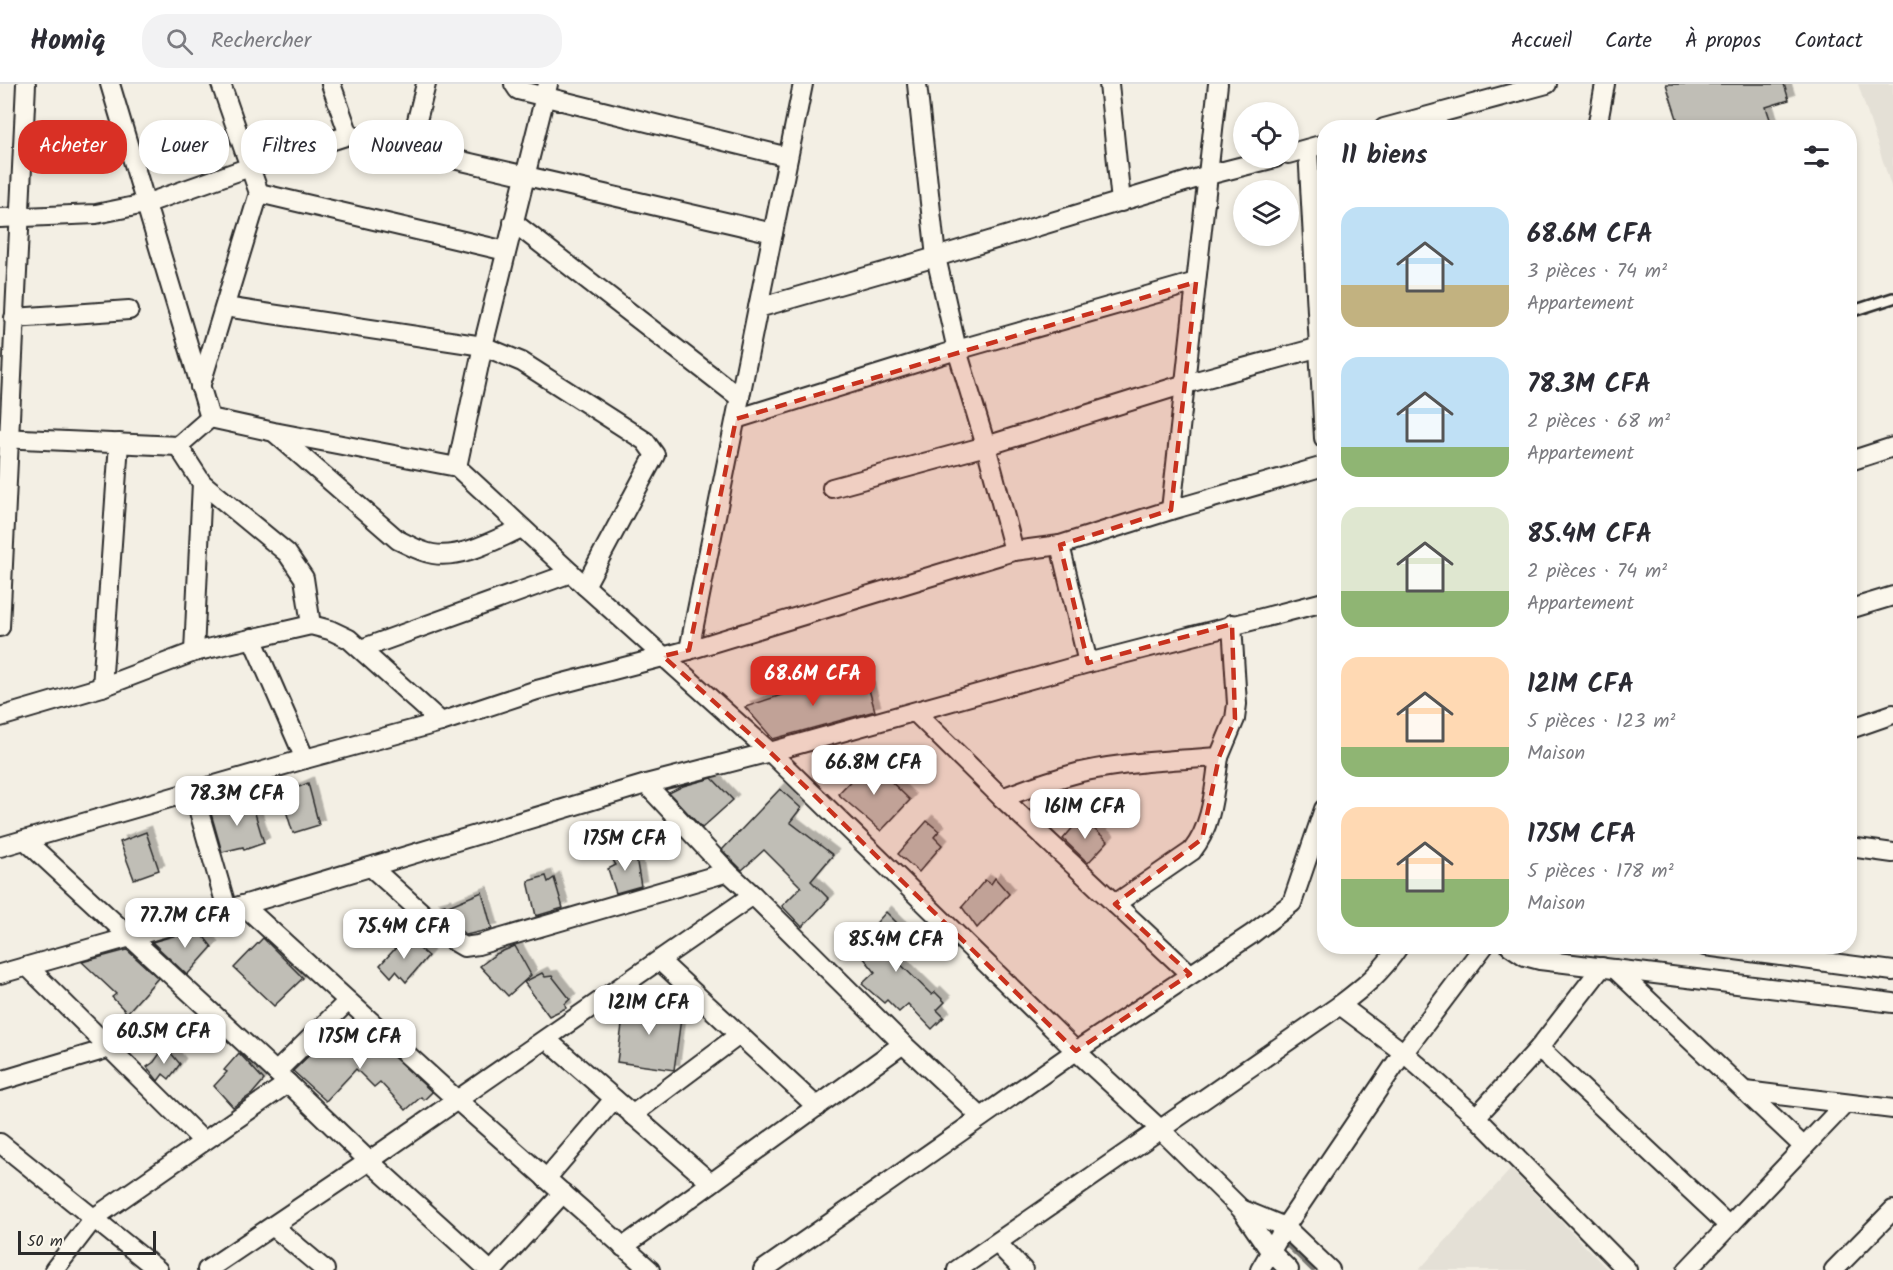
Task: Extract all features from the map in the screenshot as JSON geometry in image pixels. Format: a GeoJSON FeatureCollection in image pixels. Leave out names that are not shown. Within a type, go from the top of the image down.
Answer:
{"type":"FeatureCollection","features":[{"type":"Feature","properties":{"kind":"street"},"geometry":{"type":"LineString","coordinates":[[0,627],[5,439],[14,318],[26,84]]}},
{"type":"Feature","properties":{"kind":"street"},"geometry":{"type":"LineString","coordinates":[[110,84],[144,204],[210,418]]}},
{"type":"Feature","properties":{"kind":"street"},"geometry":{"type":"LineString","coordinates":[[221,84],[241,141]]}},
{"type":"Feature","properties":{"kind":"street"},"geometry":{"type":"LineString","coordinates":[[331,84],[349,135],[337,139]]}},
{"type":"Feature","properties":{"kind":"street"},"geometry":{"type":"LineString","coordinates":[[418,120],[426,84]]}},
{"type":"Feature","properties":{"kind":"street"},"geometry":{"type":"LineString","coordinates":[[514,84],[518,90],[546,90],[788,157]]}},
{"type":"Feature","properties":{"kind":"street"},"geometry":{"type":"LineString","coordinates":[[689,650],[803,84]]}},
{"type":"Feature","properties":{"kind":"street"},"geometry":{"type":"LineString","coordinates":[[917,84],[936,257],[957,350],[1014,551]]}},
{"type":"Feature","properties":{"kind":"street"},"geometry":{"type":"LineString","coordinates":[[1108,84],[1121,202]]}},
{"type":"Feature","properties":{"kind":"street"},"geometry":{"type":"LineString","coordinates":[[1171,510],[1218,84]]}},
{"type":"Feature","properties":{"kind":"street"},"geometry":{"type":"LineString","coordinates":[[1422,120],[1547,84]]}},
{"type":"Feature","properties":{"kind":"street"},"geometry":{"type":"LineString","coordinates":[[1598,120],[1605,84]]}},
{"type":"Feature","properties":{"kind":"street"},"geometry":{"type":"LineString","coordinates":[[457,467],[483,346],[546,90]]}},
{"type":"Feature","properties":{"kind":"street"},"geometry":{"type":"LineString","coordinates":[[1299,151],[1316,146],[1317,196]]}},
{"type":"Feature","properties":{"kind":"street"},"geometry":{"type":"LineString","coordinates":[[464,162],[773,233]]}},
{"type":"Feature","properties":{"kind":"street"},"geometry":{"type":"LineString","coordinates":[[758,308],[1236,168]]}},
{"type":"Feature","properties":{"kind":"street"},"geometry":{"type":"LineString","coordinates":[[0,218],[96,214],[144,204],[241,170]]}},
{"type":"Feature","properties":{"kind":"street"},"geometry":{"type":"LineString","coordinates":[[200,387],[259,193],[252,174]]}},
{"type":"Feature","properties":{"kind":"street"},"geometry":{"type":"LineString","coordinates":[[259,193],[506,251]]}},
{"type":"Feature","properties":{"kind":"street"},"geometry":{"type":"LineString","coordinates":[[513,222],[740,398]]}},
{"type":"Feature","properties":{"kind":"street"},"geometry":{"type":"LineString","coordinates":[[736,419],[957,350],[1196,282]]}},
{"type":"Feature","properties":{"kind":"street"},"geometry":{"type":"LineString","coordinates":[[225,307],[483,346],[522,362],[645,441],[655,455],[585,586]]}},
{"type":"Feature","properties":{"kind":"street"},"geometry":{"type":"LineString","coordinates":[[14,318],[129,310]]}},
{"type":"Feature","properties":{"kind":"street"},"geometry":{"type":"LineString","coordinates":[[832,488],[986,446],[1185,384],[1317,348]]}},
{"type":"Feature","properties":{"kind":"street"},"geometry":{"type":"LineString","coordinates":[[210,418],[457,467],[585,586],[770,752],[1241,1209],[1270,1251],[1289,1270]]}},
{"type":"Feature","properties":{"kind":"street"},"geometry":{"type":"LineString","coordinates":[[5,439],[178,446],[210,418]]}},
{"type":"Feature","properties":{"kind":"street"},"geometry":{"type":"LineString","coordinates":[[274,432],[398,540],[418,550],[433,554],[450,554],[467,550],[522,528]]}},
{"type":"Feature","properties":{"kind":"street"},"geometry":{"type":"LineString","coordinates":[[102,687],[119,443]]}},
{"type":"Feature","properties":{"kind":"street"},"geometry":{"type":"LineString","coordinates":[[178,446],[202,483],[287,553],[304,578],[311,625]]}},
{"type":"Feature","properties":{"kind":"street"},"geometry":{"type":"LineString","coordinates":[[1857,458],[1893,447]]}},
{"type":"Feature","properties":{"kind":"street"},"geometry":{"type":"LineString","coordinates":[[0,847],[441,722],[537,690],[689,650],[1014,551],[1060,545],[1317,468]]}},
{"type":"Feature","properties":{"kind":"street"},"geometry":{"type":"LineString","coordinates":[[194,652],[202,483]]}},
{"type":"Feature","properties":{"kind":"street"},"geometry":{"type":"LineString","coordinates":[[1060,545],[1088,663]]}},
{"type":"Feature","properties":{"kind":"street"},"geometry":{"type":"LineString","coordinates":[[361,649],[571,573]]}},
{"type":"Feature","properties":{"kind":"street"},"geometry":{"type":"LineString","coordinates":[[1857,607],[1893,596]]}},
{"type":"Feature","properties":{"kind":"street"},"geometry":{"type":"LineString","coordinates":[[0,974],[371,867],[646,784],[1232,624],[1317,604]]}},
{"type":"Feature","properties":{"kind":"street"},"geometry":{"type":"LineString","coordinates":[[1115,904],[1192,851],[1202,839],[1208,822],[1219,758],[1235,719],[1237,704],[1232,624]]}},
{"type":"Feature","properties":{"kind":"street"},"geometry":{"type":"LineString","coordinates":[[0,717],[102,687],[194,652],[311,625],[350,639],[441,722]]}},
{"type":"Feature","properties":{"kind":"street"},"geometry":{"type":"LineString","coordinates":[[252,638],[305,759]]}},
{"type":"Feature","properties":{"kind":"street"},"geometry":{"type":"LineString","coordinates":[[915,711],[1002,798],[1190,974]]}},
{"type":"Feature","properties":{"kind":"street"},"geometry":{"type":"LineString","coordinates":[[1857,727],[1893,714]]}},
{"type":"Feature","properties":{"kind":"street"},"geometry":{"type":"LineString","coordinates":[[1002,798],[1083,772],[1161,761],[1219,758]]}},
{"type":"Feature","properties":{"kind":"street"},"geometry":{"type":"LineString","coordinates":[[646,784],[728,872],[903,1044],[981,1117]]}},
{"type":"Feature","properties":{"kind":"street"},"geometry":{"type":"LineString","coordinates":[[193,791],[235,907],[348,1001],[650,1270]]}},
{"type":"Feature","properties":{"kind":"street"},"geometry":{"type":"LineString","coordinates":[[763,1270],[1076,1051],[1252,934],[1292,903],[1317,830]]}},
{"type":"Feature","properties":{"kind":"street"},"geometry":{"type":"LineString","coordinates":[[25,840],[282,1077],[369,1161],[491,1270],[563,1193]]}},
{"type":"Feature","properties":{"kind":"street"},"geometry":{"type":"LineString","coordinates":[[1857,848],[1893,853]]}},
{"type":"Feature","properties":{"kind":"street"},"geometry":{"type":"LineString","coordinates":[[371,867],[452,940],[464,947],[478,945],[728,872]]}},
{"type":"Feature","properties":{"kind":"street"},"geometry":{"type":"LineString","coordinates":[[207,1270],[274,1227],[753,895]]}},
{"type":"Feature","properties":{"kind":"street"},"geometry":{"type":"LineString","coordinates":[[957,1270],[1340,1005],[1371,981],[1394,954]]}},
{"type":"Feature","properties":{"kind":"street"},"geometry":{"type":"LineString","coordinates":[[1260,1270],[1285,1227],[1404,1053],[1478,954]]}},
{"type":"Feature","properties":{"kind":"street"},"geometry":{"type":"LineString","coordinates":[[1522,954],[1540,960],[1893,1003]]}},
{"type":"Feature","properties":{"kind":"street"},"geometry":{"type":"LineString","coordinates":[[1583,954],[1746,1091],[1804,1147]]}},
{"type":"Feature","properties":{"kind":"street"},"geometry":{"type":"LineString","coordinates":[[1765,954],[1893,971]]}},
{"type":"Feature","properties":{"kind":"street"},"geometry":{"type":"LineString","coordinates":[[660,961],[817,1107]]}},
{"type":"Feature","properties":{"kind":"street"},"geometry":{"type":"LineString","coordinates":[[28,967],[203,1141]]}},
{"type":"Feature","properties":{"kind":"street"},"geometry":{"type":"LineString","coordinates":[[1476,1117],[1539,1048],[1600,967]]}},
{"type":"Feature","properties":{"kind":"street"},"geometry":{"type":"LineString","coordinates":[[54,1270],[94,1218],[203,1141],[282,1077],[348,1001]]}},
{"type":"Feature","properties":{"kind":"street"},"geometry":{"type":"LineString","coordinates":[[1340,1005],[1404,1053],[1476,1117],[1626,1270]]}},
{"type":"Feature","properties":{"kind":"street"},"geometry":{"type":"LineString","coordinates":[[632,1115],[739,1035]]}},
{"type":"Feature","properties":{"kind":"street"},"geometry":{"type":"LineString","coordinates":[[546,1039],[711,1183]]}},
{"type":"Feature","properties":{"kind":"street"},"geometry":{"type":"LineString","coordinates":[[624,1247],[903,1044]]}},
{"type":"Feature","properties":{"kind":"street"},"geometry":{"type":"LineString","coordinates":[[0,1081],[110,1048]]}},
{"type":"Feature","properties":{"kind":"street"},"geometry":{"type":"LineString","coordinates":[[1539,1048],[1729,1226]]}},
{"type":"Feature","properties":{"kind":"street"},"geometry":{"type":"LineString","coordinates":[[1746,1091],[1893,1109]]}},
{"type":"Feature","properties":{"kind":"street"},"geometry":{"type":"LineString","coordinates":[[546,1179],[614,1099]]}},
{"type":"Feature","properties":{"kind":"street"},"geometry":{"type":"LineString","coordinates":[[1687,1270],[1845,1104]]}},
{"type":"Feature","properties":{"kind":"street"},"geometry":{"type":"LineString","coordinates":[[0,1143],[158,1270]]}},
{"type":"Feature","properties":{"kind":"street"},"geometry":{"type":"LineString","coordinates":[[1241,1209],[1285,1227],[1330,1270]]}},
{"type":"Feature","properties":{"kind":"street"},"geometry":{"type":"LineString","coordinates":[[1834,1270],[1893,1210]]}},
{"type":"Feature","properties":{"kind":"street"},"geometry":{"type":"LineString","coordinates":[[274,1227],[325,1270]]}},
{"type":"Feature","properties":{"kind":"street"},"geometry":{"type":"LineString","coordinates":[[997,1243],[1023,1270]]}},
{"type":"Feature","properties":{"kind":"lane"},"geometry":{"type":"LineString","coordinates":[[1857,310],[1893,298]]}},
{"type":"Feature","properties":{"kind":"highlighted area"},"geometry":{"type":"Polygon","coordinates":[[[1196,282],[1171,510],[1060,545],[1088,663],[1232,624],[1235,719],[1219,757],[1202,839],[1115,904],[1190,974],[1076,1051],[770,752],[663,656],[689,650],[736,419],[1196,282]]]}},
{"type":"Feature","properties":{"kind":"shaded area"},"geometry":{"type":"Polygon","coordinates":[[[1858,84],[1893,84],[1893,192],[1858,84]]]}},
{"type":"Feature","properties":{"kind":"shaded area"},"geometry":{"type":"Polygon","coordinates":[[[1511,1169],[1608,1270],[1419,1270],[1511,1169]]]}},
{"type":"Feature","properties":{"kind":"building"},"geometry":{"type":"Polygon","coordinates":[[[1666,84],[1784,84],[1789,100],[1766,107],[1770,120],[1677,120],[1666,84]]]}},
{"type":"Feature","properties":{"kind":"building"},"geometry":{"type":"Polygon","coordinates":[[[865,675],[875,711],[773,739],[745,707],[833,678],[835,686],[865,675]]]}},
{"type":"Feature","properties":{"kind":"building"},"geometry":{"type":"Polygon","coordinates":[[[870,761],[910,800],[881,831],[838,794],[870,761]]]}},
{"type":"Feature","properties":{"kind":"building"},"geometry":{"type":"Polygon","coordinates":[[[712,778],[733,800],[702,828],[669,793],[683,786],[712,778]]]}},
{"type":"Feature","properties":{"kind":"building"},"geometry":{"type":"Polygon","coordinates":[[[308,783],[319,825],[293,833],[281,795],[308,783]]]}},
{"type":"Feature","properties":{"kind":"building"},"geometry":{"type":"Polygon","coordinates":[[[780,789],[801,808],[790,822],[833,855],[811,881],[829,899],[802,927],[782,906],[801,887],[764,850],[742,870],[722,850],[780,789]]]}},
{"type":"Feature","properties":{"kind":"building"},"geometry":{"type":"Polygon","coordinates":[[[251,800],[264,843],[244,850],[243,847],[222,852],[210,810],[251,800]]]}},
{"type":"Feature","properties":{"kind":"building"},"geometry":{"type":"Polygon","coordinates":[[[1081,818],[1108,841],[1088,863],[1063,839],[1081,818]]]}},
{"type":"Feature","properties":{"kind":"building"},"geometry":{"type":"Polygon","coordinates":[[[927,821],[939,831],[934,837],[942,845],[919,872],[898,854],[927,821]]]}},
{"type":"Feature","properties":{"kind":"building"},"geometry":{"type":"Polygon","coordinates":[[[146,832],[159,870],[134,879],[120,842],[146,832]]]}},
{"type":"Feature","properties":{"kind":"building"},"geometry":{"type":"Polygon","coordinates":[[[632,850],[641,886],[616,893],[608,869],[616,865],[611,857],[632,850]]]}},
{"type":"Feature","properties":{"kind":"building"},"geometry":{"type":"Polygon","coordinates":[[[546,876],[548,882],[554,878],[563,908],[536,916],[528,881],[546,876]]]}},
{"type":"Feature","properties":{"kind":"building"},"geometry":{"type":"Polygon","coordinates":[[[995,878],[1009,894],[977,928],[962,907],[985,880],[991,884],[995,878]]]}},
{"type":"Feature","properties":{"kind":"building"},"geometry":{"type":"Polygon","coordinates":[[[482,892],[492,929],[466,935],[434,908],[445,905],[446,907],[482,892]]]}},
{"type":"Feature","properties":{"kind":"building"},"geometry":{"type":"Polygon","coordinates":[[[886,912],[909,935],[889,953],[932,995],[935,992],[945,1002],[937,1010],[944,1017],[932,1029],[908,1004],[899,1012],[887,1000],[884,1003],[862,984],[875,972],[855,947],[886,912]]]}},
{"type":"Feature","properties":{"kind":"building"},"geometry":{"type":"Polygon","coordinates":[[[198,929],[212,947],[187,975],[152,942],[198,929]]]}},
{"type":"Feature","properties":{"kind":"building"},"geometry":{"type":"Polygon","coordinates":[[[406,937],[428,956],[406,982],[396,971],[391,977],[380,965],[406,937]]]}},
{"type":"Feature","properties":{"kind":"building"},"geometry":{"type":"Polygon","coordinates":[[[263,938],[303,978],[274,1006],[234,968],[263,938]]]}},
{"type":"Feature","properties":{"kind":"building"},"geometry":{"type":"Polygon","coordinates":[[[515,946],[531,975],[508,996],[480,966],[496,954],[515,946]]]}},
{"type":"Feature","properties":{"kind":"building"},"geometry":{"type":"Polygon","coordinates":[[[127,950],[158,978],[127,1013],[112,997],[116,994],[82,962],[127,950]]]}},
{"type":"Feature","properties":{"kind":"building"},"geometry":{"type":"Polygon","coordinates":[[[542,973],[545,977],[552,976],[570,999],[565,1004],[566,1008],[549,1016],[524,982],[542,973]]]}},
{"type":"Feature","properties":{"kind":"building"},"geometry":{"type":"Polygon","coordinates":[[[625,1003],[682,1011],[674,1070],[617,1062],[625,1003]]]}},
{"type":"Feature","properties":{"kind":"building"},"geometry":{"type":"Polygon","coordinates":[[[363,1029],[432,1092],[424,1100],[421,1097],[406,1110],[380,1082],[374,1087],[356,1069],[326,1101],[293,1071],[325,1040],[340,1054],[363,1029]]]}},
{"type":"Feature","properties":{"kind":"building"},"geometry":{"type":"Polygon","coordinates":[[[165,1046],[180,1064],[169,1079],[163,1074],[158,1081],[147,1067],[154,1062],[165,1046]]]}},
{"type":"Feature","properties":{"kind":"building"},"geometry":{"type":"Polygon","coordinates":[[[239,1053],[264,1080],[252,1094],[233,1107],[214,1086],[227,1072],[224,1070],[239,1053]]]}},
{"type":"Feature","properties":{"kind":"waterway"},"geometry":{"type":"LineString","coordinates":[[1283,1241],[1313,1270]]}}]}
